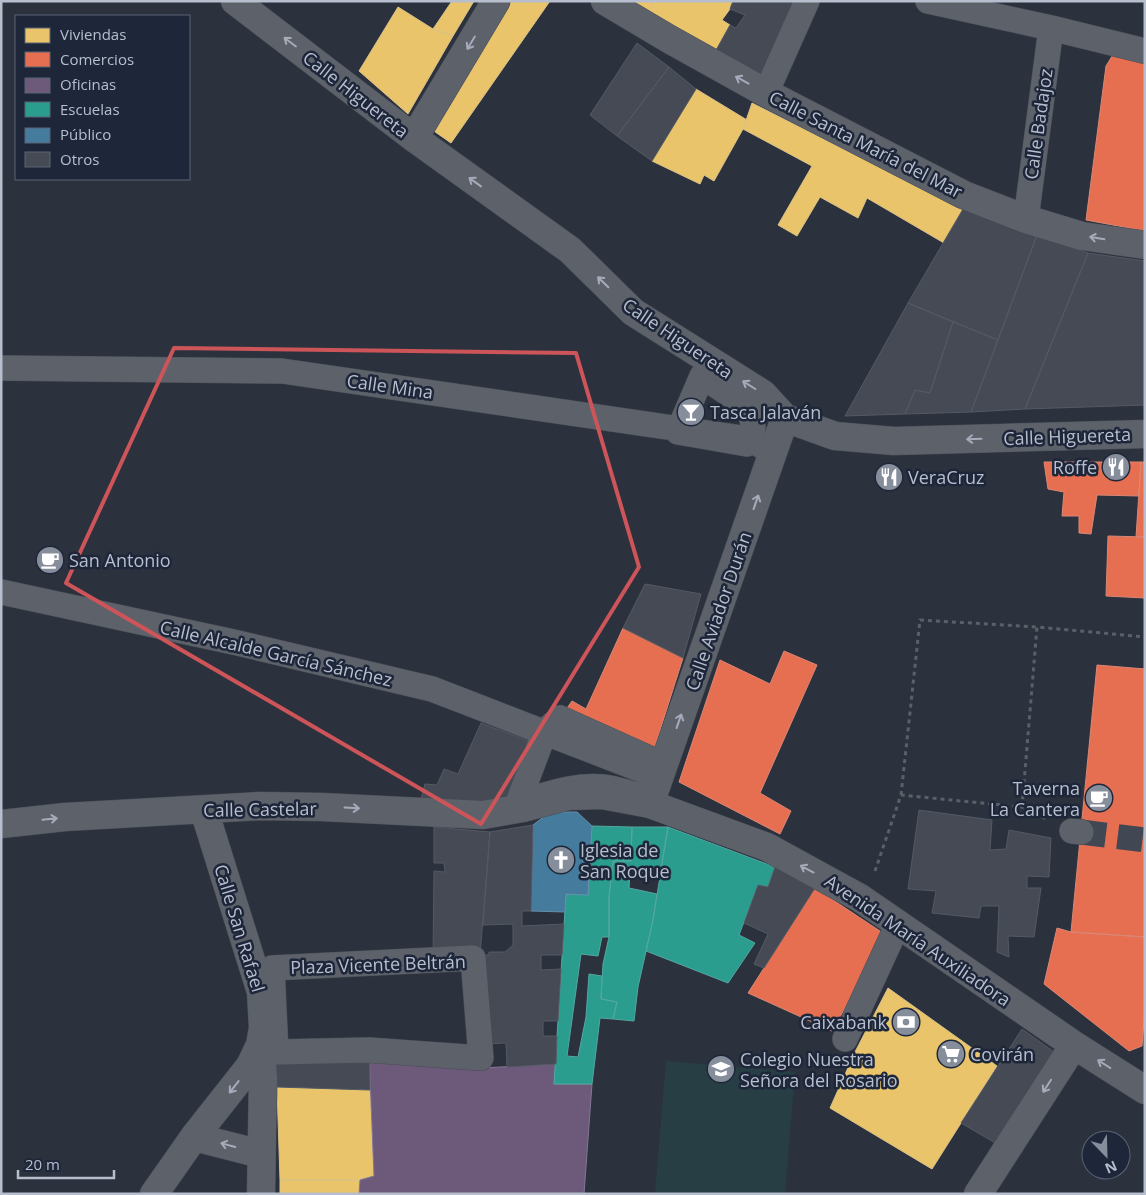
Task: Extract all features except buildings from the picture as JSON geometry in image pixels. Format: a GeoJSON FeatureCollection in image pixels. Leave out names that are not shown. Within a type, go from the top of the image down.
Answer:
{"type":"FeatureCollection","features":[{"type":"Feature","properties":{"kind":"street","name":"Calle Higuereta"},"geometry":{"type":"LineString","coordinates":[[235,1],[414,138],[570,250],[633,312],[763,394],[785,418],[835,436],[894,441],[1145,434]]}},
{"type":"Feature","properties":{"kind":"street"},"geometry":{"type":"LineString","coordinates":[[414,138],[496,1]]}},
{"type":"Feature","properties":{"kind":"street","name":"Calle Santa María del Mar"},"geometry":{"type":"LineString","coordinates":[[605,1],[669,40],[766,93],[964,195],[1026,219],[1082,236],[1145,246]]}},
{"type":"Feature","properties":{"kind":"street"},"geometry":{"type":"LineString","coordinates":[[766,93],[807,1]]}},
{"type":"Feature","properties":{"kind":"street"},"geometry":{"type":"LineString","coordinates":[[928,1],[1051,28],[1145,52]]}},
{"type":"Feature","properties":{"kind":"street","name":"Calle Badajoz"},"geometry":{"type":"LineString","coordinates":[[1026,219],[1051,28]]}},
{"type":"Feature","properties":{"kind":"street","name":"Calle Mina"},"geometry":{"type":"LineString","coordinates":[[1,368],[282,370],[749,439],[774,452]]}},
{"type":"Feature","properties":{"kind":"street"},"geometry":{"type":"LineString","coordinates":[[678,428],[702,376],[751,409],[753,428],[749,439]]}},
{"type":"Feature","properties":{"kind":"street","name":"Calle Aviador Durán"},"geometry":{"type":"LineString","coordinates":[[650,804],[657,775],[785,418]]}},
{"type":"Feature","properties":{"kind":"street","name":"Calle Alcalde García Sánchez"},"geometry":{"type":"LineString","coordinates":[[1,592],[238,643],[432,689],[549,733]]}},
{"type":"Feature","properties":{"kind":"street"},"geometry":{"type":"LineString","coordinates":[[560,718],[651,759],[656,766],[657,775],[644,797],[603,787],[574,787],[547,793],[523,806],[518,803],[549,733],[560,718]]}},
{"type":"Feature","properties":{"kind":"street","name":"Avenida María Auxiliadora"},"geometry":{"type":"LineString","coordinates":[[523,806],[568,796],[602,795],[650,804],[767,847],[860,898],[1074,1045],[1145,1090]]}},
{"type":"Feature","properties":{"kind":"street","name":"Calle Castelar"},"geometry":{"type":"LineString","coordinates":[[1,824],[65,817],[270,806],[483,815],[523,806]]}},
{"type":"Feature","properties":{"kind":"street","name":"Calle San Rafael"},"geometry":{"type":"LineString","coordinates":[[154,1194],[194,1137],[250,1066],[268,1049],[263,1028],[261,992],[204,810]]}},
{"type":"Feature","properties":{"kind":"street"},"geometry":{"type":"LineString","coordinates":[[845,1039],[898,924]]}},
{"type":"Feature","properties":{"kind":"street","name":"Plaza Vicente Beltrán"},"geometry":{"type":"LineString","coordinates":[[473,958],[481,1058],[369,1050],[268,1049],[272,968],[473,958]]}},
{"type":"Feature","properties":{"kind":"street"},"geometry":{"type":"LineString","coordinates":[[978,1194],[1074,1045]]}},
{"type":"Feature","properties":{"kind":"street"},"geometry":{"type":"LineString","coordinates":[[261,1194],[263,1077],[268,1049]]}},
{"type":"Feature","properties":{"kind":"street"},"geometry":{"type":"LineString","coordinates":[[194,1137],[261,1154]]}},
{"type":"Feature","properties":{"kind":"path"},"geometry":{"type":"LineString","coordinates":[[860,898],[872,879],[901,795],[920,620],[1037,627],[1145,637]]}},
{"type":"Feature","properties":{"kind":"path"},"geometry":{"type":"LineString","coordinates":[[1022,807],[1037,627]]}},
{"type":"Feature","properties":{"kind":"path"},"geometry":{"type":"LineString","coordinates":[[901,795],[1022,807],[1076,832]]}},
{"type":"Feature","properties":{"kind":"highlighted area"},"geometry":{"type":"Polygon","coordinates":[[[174,348],[576,353],[639,567],[481,824],[66,583],[174,348]]]}},
{"type":"Feature","properties":{"kind":"shaded area"},"geometry":{"type":"Polygon","coordinates":[[[666,1061],[795,1072],[785,1194],[655,1194],[666,1061]]]}},
{"type":"Feature","properties":{"kind":"tunnel"},"geometry":{"type":"LineString","coordinates":[[1081,832],[1145,840]]}},
{"type":"Feature","properties":{"kind":"place","name":"Tasca Jalaván"},"geometry":{"type":"Point","coordinates":[691,412]}},
{"type":"Feature","properties":{"kind":"place","name":"Roffe"},"geometry":{"type":"Point","coordinates":[1116,467]}},
{"type":"Feature","properties":{"kind":"place","name":"VeraCruz"},"geometry":{"type":"Point","coordinates":[889,477]}},
{"type":"Feature","properties":{"kind":"place","name":"San Antonio"},"geometry":{"type":"Point","coordinates":[50,560]}},
{"type":"Feature","properties":{"kind":"place","name":"Taverna La Cantera"},"geometry":{"type":"Point","coordinates":[1099,798]}},
{"type":"Feature","properties":{"kind":"place","name":"Iglesia de San Roque"},"geometry":{"type":"Point","coordinates":[561,860]}},
{"type":"Feature","properties":{"kind":"place","name":"Caixabank"},"geometry":{"type":"Point","coordinates":[906,1022]}},
{"type":"Feature","properties":{"kind":"place","name":"Covirán"},"geometry":{"type":"Point","coordinates":[951,1054]}},
{"type":"Feature","properties":{"kind":"place","name":"Colegio Nuestra Señora del Rosario"},"geometry":{"type":"Point","coordinates":[721,1069]}}]}
